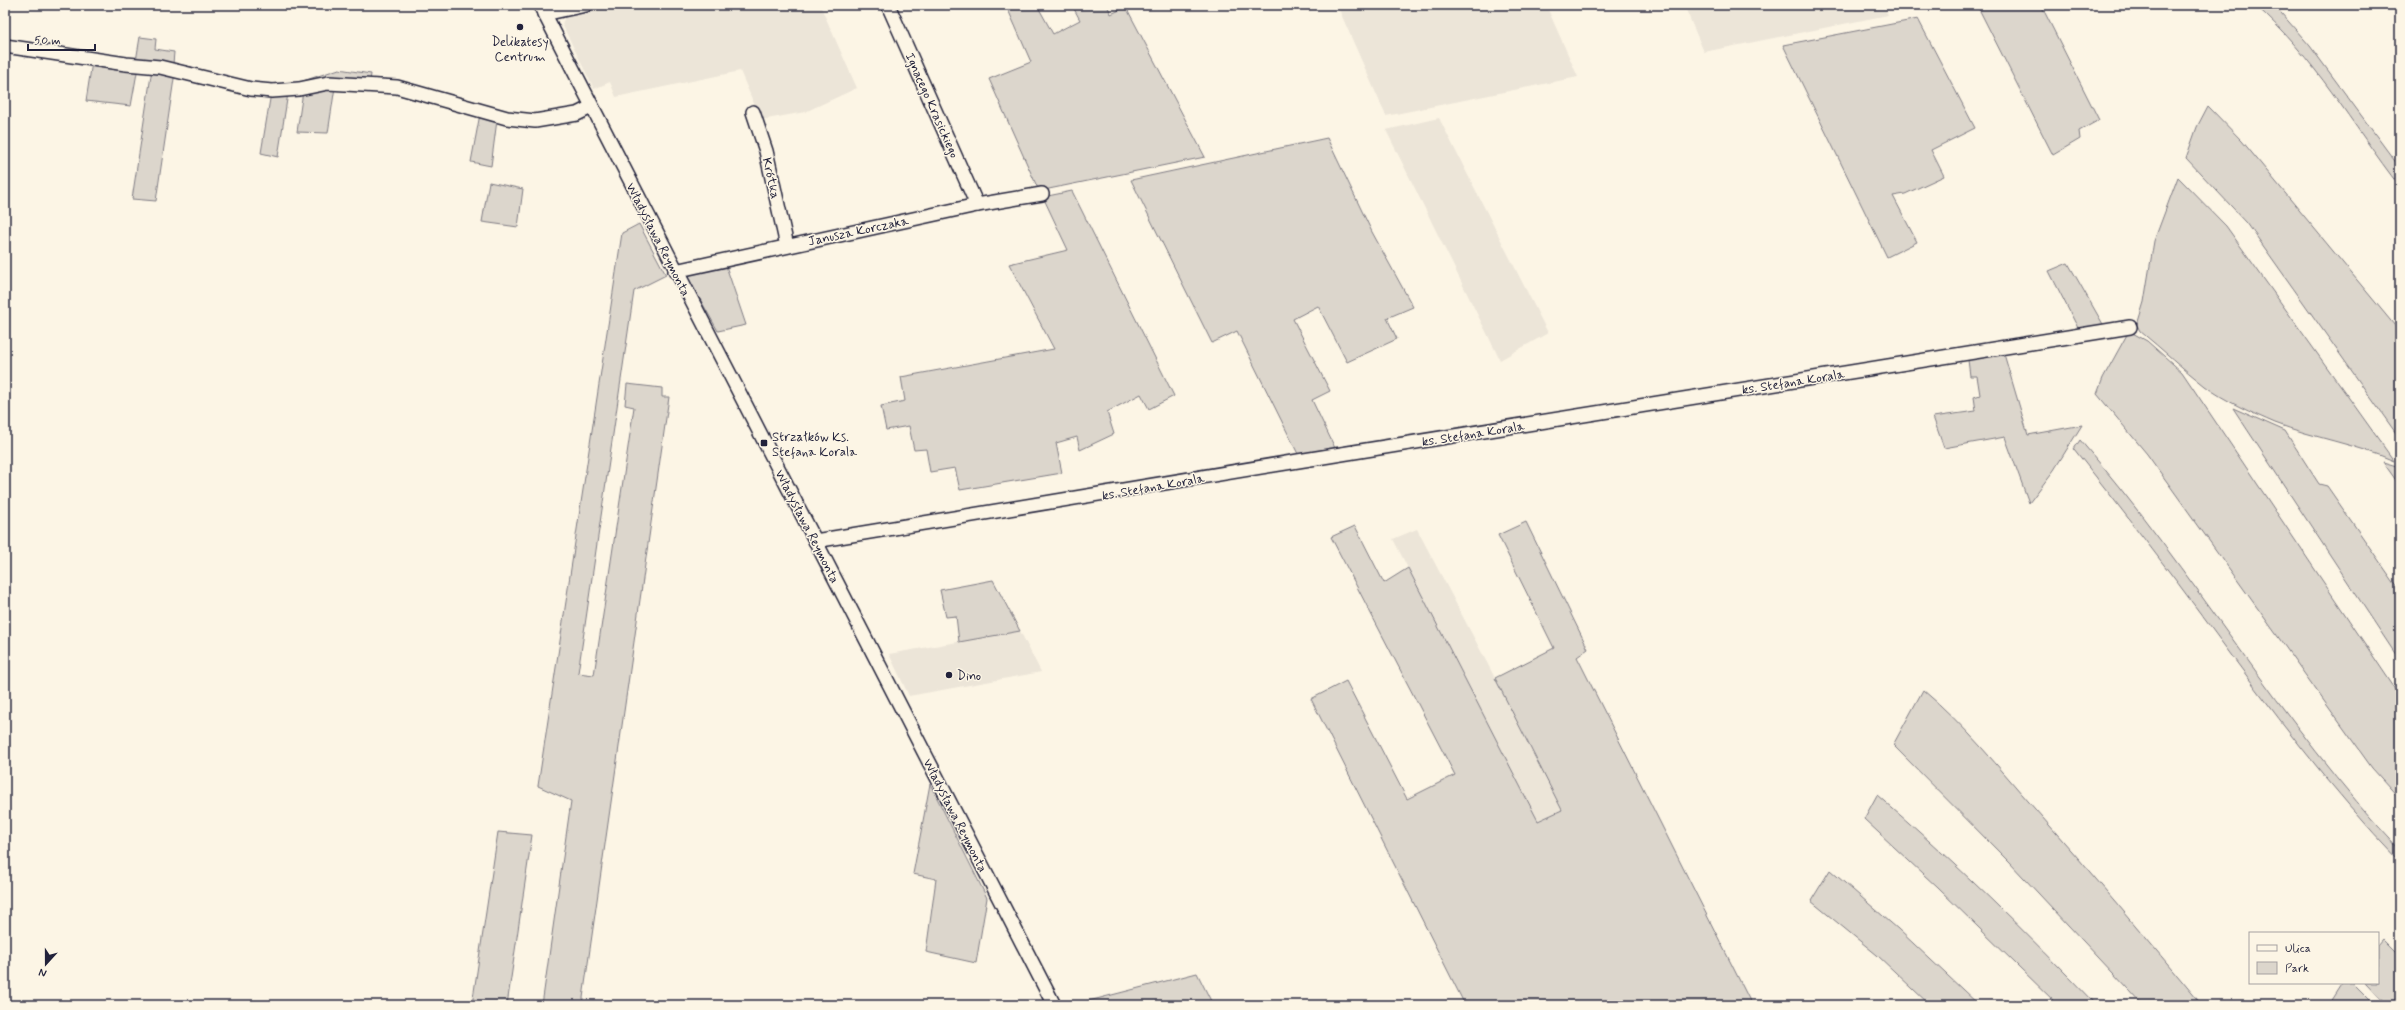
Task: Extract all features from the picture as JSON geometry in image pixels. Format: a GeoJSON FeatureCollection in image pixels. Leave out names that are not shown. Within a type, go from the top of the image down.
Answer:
{"type":"FeatureCollection","features":[{"type":"Feature","properties":{"kind":"street"},"geometry":{"type":"LineString","coordinates":[[542,9],[586,5]]}},
{"type":"Feature","properties":{"kind":"street","name":"Ignacego Krasickiego"},"geometry":{"type":"LineString","coordinates":[[888,5],[977,205]]}},
{"type":"Feature","properties":{"kind":"street","name":"Władysława Reymonta"},"geometry":{"type":"LineString","coordinates":[[542,9],[675,271],[1054,1005]]}},
{"type":"Feature","properties":{"kind":"street"},"geometry":{"type":"LineString","coordinates":[[5,46],[27,51],[175,69],[251,89],[272,91],[299,90],[328,83],[397,88],[507,118],[535,121],[577,114],[591,107]]}},
{"type":"Feature","properties":{"kind":"street","name":"Krótka"},"geometry":{"type":"LineString","coordinates":[[753,112],[766,151],[787,246]]}},
{"type":"Feature","properties":{"kind":"street","name":"Janusza Korczaka"},"geometry":{"type":"LineString","coordinates":[[675,271],[977,205],[1042,194]]}},
{"type":"Feature","properties":{"kind":"street","name":"ks. Stefana Korala"},"geometry":{"type":"LineString","coordinates":[[816,542],[1306,460],[2130,327]]}},
{"type":"Feature","properties":{"kind":"shaded area"},"geometry":{"type":"Polygon","coordinates":[[[621,5],[820,5],[857,88],[805,112],[761,120],[740,71],[616,97],[610,82],[594,89],[562,24],[565,16],[621,5]]]}},
{"type":"Feature","properties":{"kind":"shaded area"},"geometry":{"type":"Polygon","coordinates":[[[1337,5],[1546,5],[1578,77],[1386,116],[1337,5]]]}},
{"type":"Feature","properties":{"kind":"shaded area"},"geometry":{"type":"Polygon","coordinates":[[[1684,5],[1883,5],[1888,15],[1704,52],[1684,5]]]}},
{"type":"Feature","properties":{"kind":"shaded area"},"geometry":{"type":"Polygon","coordinates":[[[1439,118],[1548,333],[1500,360],[1386,130],[1439,118]]]}},
{"type":"Feature","properties":{"kind":"shaded area"},"geometry":{"type":"Polygon","coordinates":[[[1417,529],[1562,810],[1538,821],[1393,539],[1417,529]]]}},
{"type":"Feature","properties":{"kind":"shaded area"},"geometry":{"type":"Polygon","coordinates":[[[1020,631],[1041,672],[909,696],[889,654],[1020,631]]]}},
{"type":"Feature","properties":{"kind":"green space"},"geometry":{"type":"Polygon","coordinates":[[[1006,5],[1037,5],[1053,34],[1080,20],[1072,5],[1107,5],[1111,14],[1126,7],[1205,157],[1039,191],[989,79],[1031,62],[1006,5]]]}},
{"type":"Feature","properties":{"kind":"green space"},"geometry":{"type":"Polygon","coordinates":[[[1989,5],[2041,5],[2099,120],[2079,131],[2080,139],[2053,155],[1978,7],[1989,5]]]}},
{"type":"Feature","properties":{"kind":"green space"},"geometry":{"type":"Polygon","coordinates":[[[2255,5],[2274,5],[2310,46],[2400,168],[2400,187],[2332,92],[2296,46],[2255,5]]]}},
{"type":"Feature","properties":{"kind":"green space"},"geometry":{"type":"Polygon","coordinates":[[[1918,19],[1975,128],[1931,150],[1944,176],[1905,194],[1893,196],[1917,242],[1887,257],[1783,45],[1918,19]]]}},
{"type":"Feature","properties":{"kind":"green space"},"geometry":{"type":"Polygon","coordinates":[[[140,37],[156,39],[155,49],[174,52],[173,64],[192,67],[192,70],[136,61],[140,37]]]}},
{"type":"Feature","properties":{"kind":"green space"},"geometry":{"type":"Polygon","coordinates":[[[92,62],[138,67],[131,106],[86,101],[92,62]]]}},
{"type":"Feature","properties":{"kind":"green space"},"geometry":{"type":"Polygon","coordinates":[[[152,69],[175,72],[156,201],[132,199],[152,69]]]}},
{"type":"Feature","properties":{"kind":"green space"},"geometry":{"type":"Polygon","coordinates":[[[339,69],[371,74],[370,81],[288,86],[339,69]]]}},
{"type":"Feature","properties":{"kind":"green space"},"geometry":{"type":"Polygon","coordinates":[[[335,87],[328,133],[297,132],[303,91],[335,87]]]}},
{"type":"Feature","properties":{"kind":"green space"},"geometry":{"type":"Polygon","coordinates":[[[271,93],[288,93],[278,157],[261,153],[271,93]]]}},
{"type":"Feature","properties":{"kind":"green space"},"geometry":{"type":"Polygon","coordinates":[[[2208,106],[2242,141],[2400,332],[2400,439],[2247,223],[2186,158],[2197,127],[2208,106]]]}},
{"type":"Feature","properties":{"kind":"green space"},"geometry":{"type":"Polygon","coordinates":[[[480,114],[497,120],[491,166],[471,162],[480,114]]]}},
{"type":"Feature","properties":{"kind":"green space"},"geometry":{"type":"Polygon","coordinates":[[[1327,138],[1372,232],[1413,307],[1387,318],[1397,339],[1347,362],[1318,306],[1293,319],[1330,391],[1312,400],[1335,448],[1298,454],[1237,331],[1212,343],[1131,180],[1327,138]]]}},
{"type":"Feature","properties":{"kind":"green space"},"geometry":{"type":"Polygon","coordinates":[[[2178,177],[2226,226],[2394,461],[2365,450],[2275,423],[2239,406],[2205,386],[2140,331],[2137,325],[2144,302],[2154,241],[2178,177]]]}},
{"type":"Feature","properties":{"kind":"green space"},"geometry":{"type":"Polygon","coordinates":[[[489,182],[523,189],[518,227],[482,222],[489,182]]]}},
{"type":"Feature","properties":{"kind":"green space"},"geometry":{"type":"Polygon","coordinates":[[[1072,191],[1174,396],[1149,409],[1141,394],[1107,412],[1114,434],[1080,450],[1077,437],[1056,443],[1062,473],[960,490],[955,468],[930,472],[926,449],[914,450],[909,426],[886,430],[881,406],[905,401],[901,377],[1054,349],[1009,264],[1068,250],[1043,197],[1072,191]]]}},
{"type":"Feature","properties":{"kind":"green space"},"geometry":{"type":"Polygon","coordinates":[[[639,224],[666,275],[634,291],[578,673],[594,675],[634,407],[625,405],[627,384],[662,388],[662,397],[669,397],[582,1005],[542,1005],[571,801],[538,786],[622,233],[639,224]]]}},
{"type":"Feature","properties":{"kind":"green space"},"geometry":{"type":"Polygon","coordinates":[[[725,263],[746,325],[718,331],[687,276],[725,263]]]}},
{"type":"Feature","properties":{"kind":"green space"},"geometry":{"type":"Polygon","coordinates":[[[2068,263],[2104,326],[2079,330],[2049,271],[2068,263]]]}},
{"type":"Feature","properties":{"kind":"green space"},"geometry":{"type":"Polygon","coordinates":[[[2129,331],[2147,341],[2182,372],[2400,696],[2400,799],[2372,768],[2147,454],[2097,394],[2103,378],[2129,331]]]}},
{"type":"Feature","properties":{"kind":"green space"},"geometry":{"type":"Polygon","coordinates":[[[2004,354],[2028,435],[2082,425],[2054,470],[2029,503],[2005,437],[1944,448],[1933,417],[1976,411],[1974,397],[1980,395],[1977,376],[1970,376],[1968,360],[2004,354]]]}},
{"type":"Feature","properties":{"kind":"green space"},"geometry":{"type":"Polygon","coordinates":[[[2233,408],[2285,431],[2319,484],[2327,486],[2400,591],[2400,661],[2233,408]]]}},
{"type":"Feature","properties":{"kind":"green space"},"geometry":{"type":"Polygon","coordinates":[[[2080,440],[2122,490],[2316,751],[2357,802],[2400,850],[2400,861],[2349,806],[2256,689],[2161,561],[2074,449],[2080,440]]]}},
{"type":"Feature","properties":{"kind":"green space"},"geometry":{"type":"Polygon","coordinates":[[[2383,462],[2400,467],[2400,486],[2383,462]]]}},
{"type":"Feature","properties":{"kind":"green space"},"geometry":{"type":"Polygon","coordinates":[[[1526,522],[1588,649],[1577,657],[1752,1005],[1465,1005],[1311,699],[1346,681],[1407,799],[1455,775],[1331,537],[1355,526],[1384,583],[1408,568],[1538,821],[1562,810],[1495,678],[1554,648],[1498,535],[1526,522]]]}},
{"type":"Feature","properties":{"kind":"green space"},"geometry":{"type":"Polygon","coordinates":[[[993,580],[1020,631],[959,642],[956,616],[946,617],[940,590],[993,580]]]}},
{"type":"Feature","properties":{"kind":"green space"},"geometry":{"type":"Polygon","coordinates":[[[1923,690],[1967,732],[1995,763],[2202,1005],[2143,1005],[2009,862],[1893,745],[1923,690]]]}},
{"type":"Feature","properties":{"kind":"green space"},"geometry":{"type":"Polygon","coordinates":[[[930,784],[987,898],[976,963],[926,952],[936,879],[913,874],[930,784]]]}},
{"type":"Feature","properties":{"kind":"green space"},"geometry":{"type":"Polygon","coordinates":[[[1877,795],[1934,845],[1989,897],[2096,1005],[2058,1005],[1938,888],[1864,819],[1877,795]]]}},
{"type":"Feature","properties":{"kind":"green space"},"geometry":{"type":"Polygon","coordinates":[[[498,832],[532,835],[507,1005],[472,1005],[498,832]]]}},
{"type":"Feature","properties":{"kind":"green space"},"geometry":{"type":"Polygon","coordinates":[[[1830,870],[1898,929],[1979,1005],[1930,1005],[1877,955],[1811,901],[1830,870]]]}},
{"type":"Feature","properties":{"kind":"green space"},"geometry":{"type":"Polygon","coordinates":[[[2383,939],[2400,956],[2400,1005],[2387,1005],[2367,984],[2379,984],[2379,944],[2383,939]]]}},
{"type":"Feature","properties":{"kind":"green space"},"geometry":{"type":"Polygon","coordinates":[[[1197,973],[1213,1005],[1073,1005],[1197,973]]]}},
{"type":"Feature","properties":{"kind":"green space"},"geometry":{"type":"Polygon","coordinates":[[[2341,984],[2354,984],[2375,1005],[2328,1005],[2341,984]]]}},
{"type":"Feature","properties":{"kind":"place","name":"Delikatesy Centrum"},"geometry":{"type":"Point","coordinates":[520,27]}},
{"type":"Feature","properties":{"kind":"place","name":"Strzałków Ks. Stefana Korala"},"geometry":{"type":"Point","coordinates":[764,443]}},
{"type":"Feature","properties":{"kind":"place","name":"Dino"},"geometry":{"type":"Point","coordinates":[949,675]}}]}
